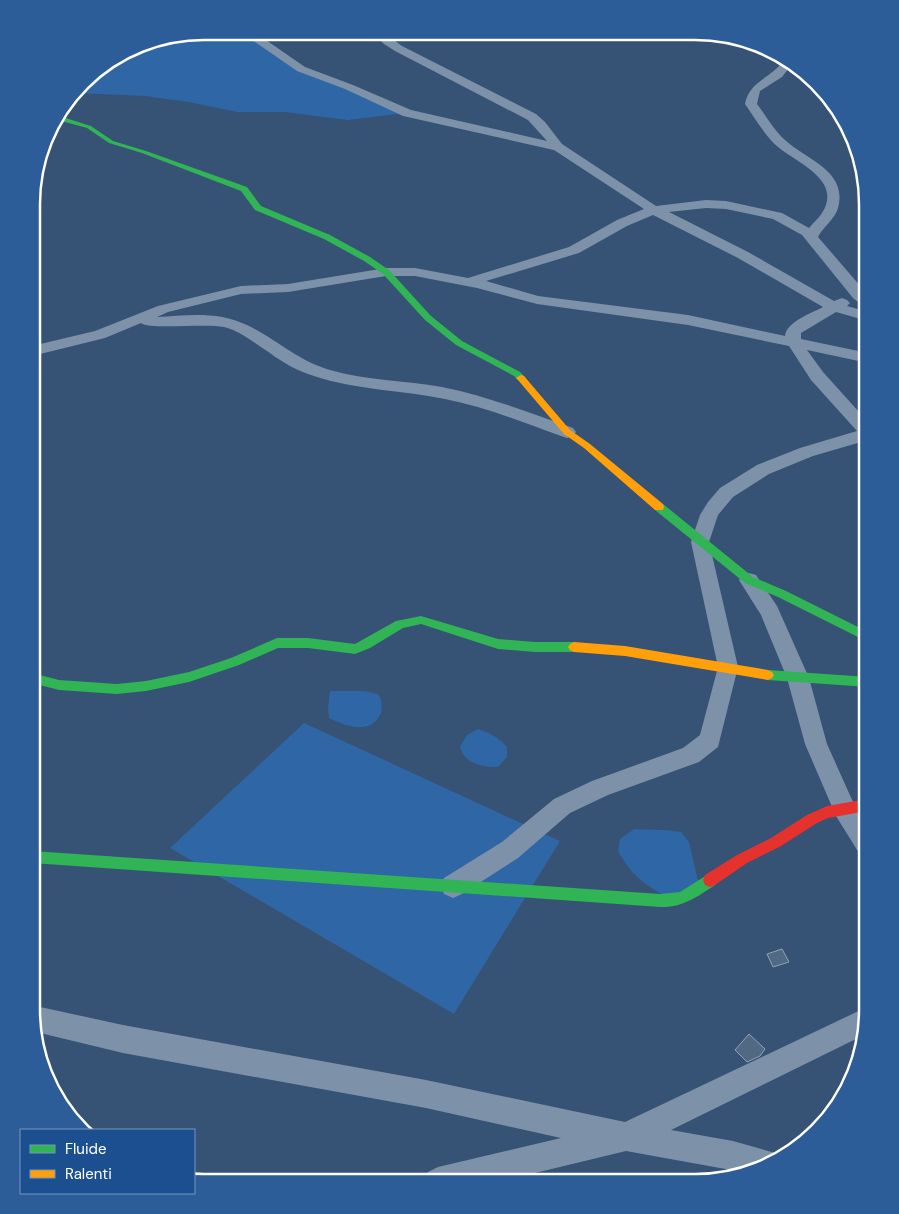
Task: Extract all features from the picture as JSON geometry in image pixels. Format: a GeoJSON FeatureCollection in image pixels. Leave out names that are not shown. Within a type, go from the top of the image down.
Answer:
{"type":"FeatureCollection","features":[{"type":"Feature","properties":{"kind":"street"},"geometry":{"type":"LineString","coordinates":[[261,40],[301,69],[349,87],[406,113],[558,147]]}},
{"type":"Feature","properties":{"kind":"street"},"geometry":{"type":"LineString","coordinates":[[386,40],[391,45],[532,117],[541,124],[558,147],[606,181],[654,210],[734,250],[834,307],[859,314]]}},
{"type":"Feature","properties":{"kind":"street"},"geometry":{"type":"LineString","coordinates":[[784,67],[775,77],[756,87],[752,95],[751,104],[782,143],[827,175],[832,184],[831,211],[814,228],[812,236]]}},
{"type":"Feature","properties":{"kind":"street"},"geometry":{"type":"LineString","coordinates":[[64,120],[89,127],[111,142],[144,152],[244,189],[258,208],[327,237],[367,259],[386,272],[428,318],[459,343],[505,367],[523,380],[567,432],[629,480],[700,542],[749,580],[782,594],[859,633]]}},
{"type":"Feature","properties":{"kind":"street"},"geometry":{"type":"LineString","coordinates":[[469,282],[574,250],[622,223],[654,210],[706,204],[726,205],[777,216],[794,224],[812,236],[859,287]]}},
{"type":"Feature","properties":{"kind":"street"},"geometry":{"type":"LineString","coordinates":[[40,350],[100,335],[163,310],[241,290],[288,288],[386,272],[415,272],[469,282],[537,300],[688,320],[859,356]]}},
{"type":"Feature","properties":{"kind":"street"},"geometry":{"type":"LineString","coordinates":[[859,297],[834,307],[793,332],[793,341],[817,376],[859,423]]}},
{"type":"Feature","properties":{"kind":"street"},"geometry":{"type":"LineString","coordinates":[[134,322],[227,322],[242,328],[306,367],[325,374],[351,381],[433,391],[467,398],[567,432]]}},
{"type":"Feature","properties":{"kind":"street"},"geometry":{"type":"LineString","coordinates":[[451,887],[510,850],[562,806],[600,788],[691,755],[710,740],[728,667],[700,542],[703,526],[714,506],[728,491],[748,478],[779,462],[859,436]]}},
{"type":"Feature","properties":{"kind":"street"},"geometry":{"type":"LineString","coordinates":[[749,580],[770,612],[798,678],[816,744],[844,809],[859,832]]}},
{"type":"Feature","properties":{"kind":"street"},"geometry":{"type":"LineString","coordinates":[[40,680],[59,685],[117,689],[146,686],[189,677],[235,662],[278,643],[308,643],[355,649],[366,645],[400,624],[421,620],[498,644],[600,649],[728,667],[757,674],[859,681]]}},
{"type":"Feature","properties":{"kind":"street"},"geometry":{"type":"LineString","coordinates":[[40,858],[267,872],[515,892],[650,899],[665,902],[683,899],[742,859],[776,842],[812,819],[827,812],[859,806]]}},
{"type":"Feature","properties":{"kind":"street"},"geometry":{"type":"LineString","coordinates":[[40,1020],[124,1039],[426,1094],[626,1137],[758,1161]]}},
{"type":"Feature","properties":{"kind":"street"},"geometry":{"type":"LineString","coordinates":[[471,1174],[626,1137],[859,1024]]}},
{"type":"Feature","properties":{"kind":"shaded area"},"geometry":{"type":"Polygon","coordinates":[[[193,40],[259,40],[276,54],[406,113],[348,120],[285,112],[237,112],[189,102],[145,96],[84,93],[113,68],[141,52],[172,43],[193,40]]]}},
{"type":"Feature","properties":{"kind":"shaded area"},"geometry":{"type":"Polygon","coordinates":[[[330,691],[364,691],[378,694],[382,707],[381,713],[374,723],[369,726],[349,726],[335,721],[329,718],[330,691]]]}},
{"type":"Feature","properties":{"kind":"shaded area"},"geometry":{"type":"Polygon","coordinates":[[[304,723],[560,841],[454,1014],[170,848],[304,723]]]}},
{"type":"Feature","properties":{"kind":"shaded area"},"geometry":{"type":"Polygon","coordinates":[[[478,729],[494,736],[507,747],[507,757],[498,767],[486,767],[474,763],[465,757],[462,752],[460,746],[467,735],[478,729]]]}},
{"type":"Feature","properties":{"kind":"shaded area"},"geometry":{"type":"Polygon","coordinates":[[[634,829],[681,832],[689,842],[699,885],[666,897],[639,878],[628,867],[618,851],[620,839],[634,829]]]}},
{"type":"Feature","properties":{"kind":"building"},"geometry":{"type":"Polygon","coordinates":[[[782,949],[789,962],[773,967],[767,954],[782,949]]]}},
{"type":"Feature","properties":{"kind":"building"},"geometry":{"type":"Polygon","coordinates":[[[749,1034],[765,1049],[760,1056],[747,1062],[735,1050],[749,1034]]]}},
{"type":"Feature","properties":{"kind":"traffic: fast"},"geometry":{"type":"LineString","coordinates":[[64,120],[89,127],[111,142],[144,152],[244,189],[258,208],[327,237],[367,259],[386,272],[428,318],[459,343],[517,374],[521,378]]}},
{"type":"Feature","properties":{"kind":"traffic: fast"},"geometry":{"type":"LineString","coordinates":[[659,507],[749,580],[782,594],[859,633]]}},
{"type":"Feature","properties":{"kind":"traffic: fast"},"geometry":{"type":"LineString","coordinates":[[40,680],[59,685],[117,689],[146,686],[189,677],[235,662],[277,643],[308,643],[355,649],[366,645],[400,624],[421,620],[498,644],[535,647],[574,647]]}},
{"type":"Feature","properties":{"kind":"traffic: fast"},"geometry":{"type":"LineString","coordinates":[[768,675],[859,681]]}},
{"type":"Feature","properties":{"kind":"traffic: fast"},"geometry":{"type":"LineString","coordinates":[[40,858],[660,901],[683,898],[710,880]]}},
{"type":"Feature","properties":{"kind":"traffic: slow"},"geometry":{"type":"LineString","coordinates":[[521,378],[567,432],[587,446],[659,507]]}},
{"type":"Feature","properties":{"kind":"traffic: slow"},"geometry":{"type":"LineString","coordinates":[[574,647],[625,651],[768,675]]}},
{"type":"Feature","properties":{"kind":"traffic: jam"},"geometry":{"type":"LineString","coordinates":[[710,880],[742,859],[776,842],[812,819],[827,812],[859,806]]}}]}
